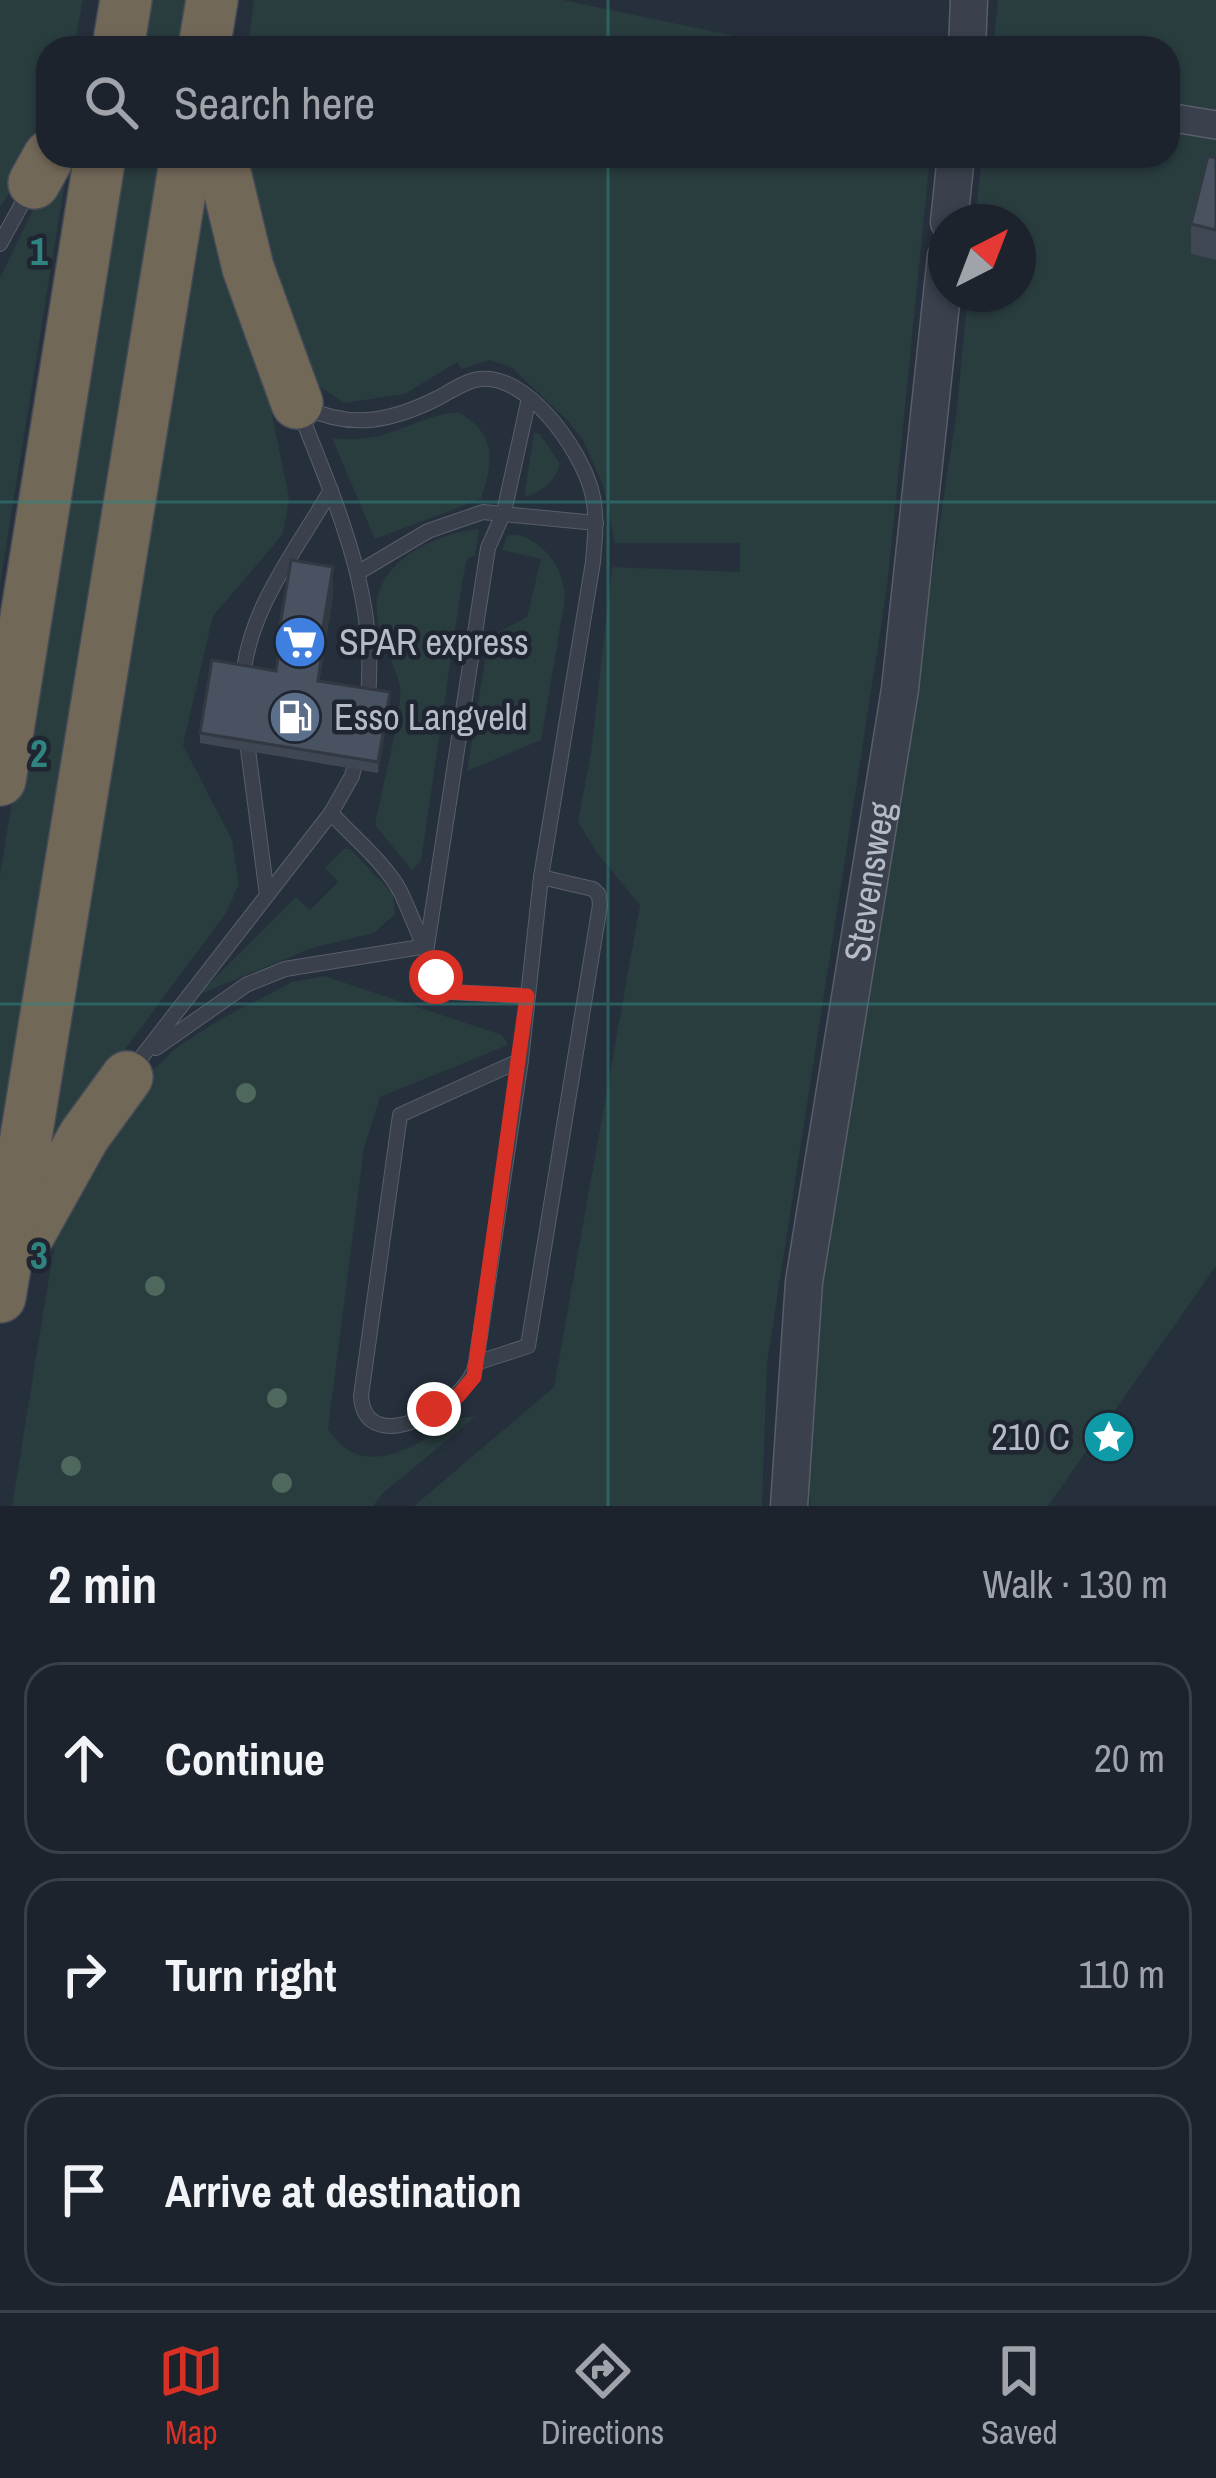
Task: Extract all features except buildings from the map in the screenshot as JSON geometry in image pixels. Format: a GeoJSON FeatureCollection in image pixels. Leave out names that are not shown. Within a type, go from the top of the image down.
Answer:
{"type":"FeatureCollection","features":[{"type":"Feature","properties":{"kind":"highway"},"geometry":{"type":"LineString","coordinates":[[206,36],[212,0]]}},
{"type":"Feature","properties":{"kind":"highway"},"geometry":{"type":"LineString","coordinates":[[0,780],[98,168]]}},
{"type":"Feature","properties":{"kind":"highway"},"geometry":{"type":"LineString","coordinates":[[1,1291],[184,168]]}},
{"type":"Feature","properties":{"kind":"highway"},"geometry":{"type":"LineString","coordinates":[[223,168],[248,268],[297,403]]}},
{"type":"Feature","properties":{"kind":"highway"},"geometry":{"type":"LineString","coordinates":[[1,1291],[75,1150],[127,1077]]}},
{"type":"Feature","properties":{"kind":"street"},"geometry":{"type":"LineString","coordinates":[[968,36],[969,0]]}},
{"type":"Feature","properties":{"kind":"street"},"geometry":{"type":"LineString","coordinates":[[1180,118],[1216,124]]}},
{"type":"Feature","properties":{"kind":"street"},"geometry":{"type":"LineString","coordinates":[[952,204],[955,168]]}},
{"type":"Feature","properties":{"kind":"street","name":"Stevensweg"},"geometry":{"type":"LineString","coordinates":[[789,1506],[804,1282],[900,688],[940,312]]}},
{"type":"Feature","properties":{"kind":"lane"},"geometry":{"type":"LineString","coordinates":[[0,244],[24,198]]}},
{"type":"Feature","properties":{"kind":"lane"},"geometry":{"type":"LineString","coordinates":[[297,403],[325,417],[371,422],[484,379],[501,381],[529,398],[563,433],[592,491],[596,524],[541,878],[521,1060],[476,1364],[466,1388],[411,1423],[380,1426],[365,1416],[361,1396],[400,1115],[521,1060]]}},
{"type":"Feature","properties":{"kind":"lane"},"geometry":{"type":"LineString","coordinates":[[427,946],[488,548],[504,512],[529,398]]}},
{"type":"Feature","properties":{"kind":"lane"},"geometry":{"type":"LineString","coordinates":[[297,403],[359,572],[371,669],[364,723]]}},
{"type":"Feature","properties":{"kind":"lane"},"geometry":{"type":"LineString","coordinates":[[242,702],[244,660],[256,622],[331,490]]}},
{"type":"Feature","properties":{"kind":"lane"},"geometry":{"type":"LineString","coordinates":[[359,572],[428,531],[483,512],[596,524]]}},
{"type":"Feature","properties":{"kind":"lane"},"geometry":{"type":"LineString","coordinates":[[245,723],[267,896]]}},
{"type":"Feature","properties":{"kind":"lane"},"geometry":{"type":"LineString","coordinates":[[127,1077],[331,813],[352,776],[362,740]]}},
{"type":"Feature","properties":{"kind":"lane"},"geometry":{"type":"LineString","coordinates":[[331,813],[397,884],[427,946],[436,977],[451,992],[527,996]]}},
{"type":"Feature","properties":{"kind":"lane"},"geometry":{"type":"LineString","coordinates":[[476,1364],[528,1346],[600,904],[593,889],[541,878]]}},
{"type":"Feature","properties":{"kind":"lane"},"geometry":{"type":"LineString","coordinates":[[127,1077],[186,1024],[246,985],[286,969],[427,946]]}},
{"type":"Feature","properties":{"kind":"shaded area"},"geometry":{"type":"Polygon","coordinates":[[[0,0],[83,0],[76,36],[36,36],[36,148],[0,207],[0,0]]]}},
{"type":"Feature","properties":{"kind":"shaded area"},"geometry":{"type":"Polygon","coordinates":[[[144,0],[192,0],[186,36],[138,36],[144,0]]]}},
{"type":"Feature","properties":{"kind":"shaded area"},"geometry":{"type":"Polygon","coordinates":[[[254,0],[563,0],[736,36],[250,36],[254,0]]]}},
{"type":"Feature","properties":{"kind":"shaded area"},"geometry":{"type":"Polygon","coordinates":[[[998,0],[1216,0],[1216,1266],[1048,1506],[810,1506],[808,1388],[823,1241],[933,568],[966,312],[1036,312],[1036,204],[977,204],[981,168],[1180,168],[1180,36],[994,36],[998,0]]]}},
{"type":"Feature","properties":{"kind":"shaded area"},"geometry":{"type":"Polygon","coordinates":[[[53,168],[67,168],[0,585],[0,278],[53,168]]]}},
{"type":"Feature","properties":{"kind":"shaded area"},"geometry":{"type":"Polygon","coordinates":[[[116,168],[163,168],[82,624],[0,1167],[0,874],[116,168]]]}},
{"type":"Feature","properties":{"kind":"shaded area"},"geometry":{"type":"Polygon","coordinates":[[[248,168],[929,168],[887,588],[767,1363],[762,1506],[414,1506],[554,1387],[640,905],[578,822],[591,752],[612,567],[740,572],[740,543],[615,543],[603,485],[583,440],[511,367],[489,360],[462,369],[457,362],[405,394],[344,403],[310,380],[290,343],[248,168]]]}},
{"type":"Feature","properties":{"kind":"shaded area"},"geometry":{"type":"Polygon","coordinates":[[[203,192],[268,395],[289,498],[283,534],[213,616],[183,745],[232,840],[239,884],[226,913],[46,1156],[203,192]]]}},
{"type":"Feature","properties":{"kind":"shaded area"},"geometry":{"type":"Polygon","coordinates":[[[458,412],[479,429],[489,449],[481,499],[375,539],[332,438],[369,438],[458,412]]]}},
{"type":"Feature","properties":{"kind":"shaded area"},"geometry":{"type":"Polygon","coordinates":[[[534,433],[540,434],[560,464],[547,485],[524,497],[534,433]]]}},
{"type":"Feature","properties":{"kind":"shaded area"},"geometry":{"type":"Polygon","coordinates":[[[479,529],[475,555],[467,559],[462,583],[421,861],[412,870],[375,825],[400,698],[398,678],[378,625],[378,597],[384,581],[409,554],[444,537],[479,529]]]}},
{"type":"Feature","properties":{"kind":"shaded area"},"geometry":{"type":"Polygon","coordinates":[[[517,534],[552,558],[565,598],[541,740],[467,771],[489,637],[527,617],[541,559],[502,550],[507,536],[517,534]]]}},
{"type":"Feature","properties":{"kind":"shaded area"},"geometry":{"type":"Polygon","coordinates":[[[344,849],[350,849],[393,894],[395,914],[374,933],[312,948],[198,995],[296,897],[310,910],[338,882],[325,868],[344,849]]]}},
{"type":"Feature","properties":{"kind":"shaded area"},"geometry":{"type":"Polygon","coordinates":[[[324,976],[502,1035],[508,1045],[380,1097],[364,1148],[328,1429],[343,1446],[376,1457],[412,1446],[464,1417],[475,1417],[373,1506],[12,1506],[58,1222],[126,1096],[176,1048],[219,1020],[292,982],[324,976]]]}},
{"type":"Feature","properties":{"kind":"place","name":"SPAR express"},"geometry":{"type":"Point","coordinates":[300,642]}},
{"type":"Feature","properties":{"kind":"place","name":"Esso Langveld"},"geometry":{"type":"Point","coordinates":[295,717]}},
{"type":"Feature","properties":{"kind":"place","name":"210 C"},"geometry":{"type":"Point","coordinates":[1109,1437]}},
{"type":"Feature","properties":{"kind":"route"},"geometry":{"type":"LineString","coordinates":[[434,1409],[458,1396],[474,1377],[527,996],[451,992],[436,977]]}}]}
